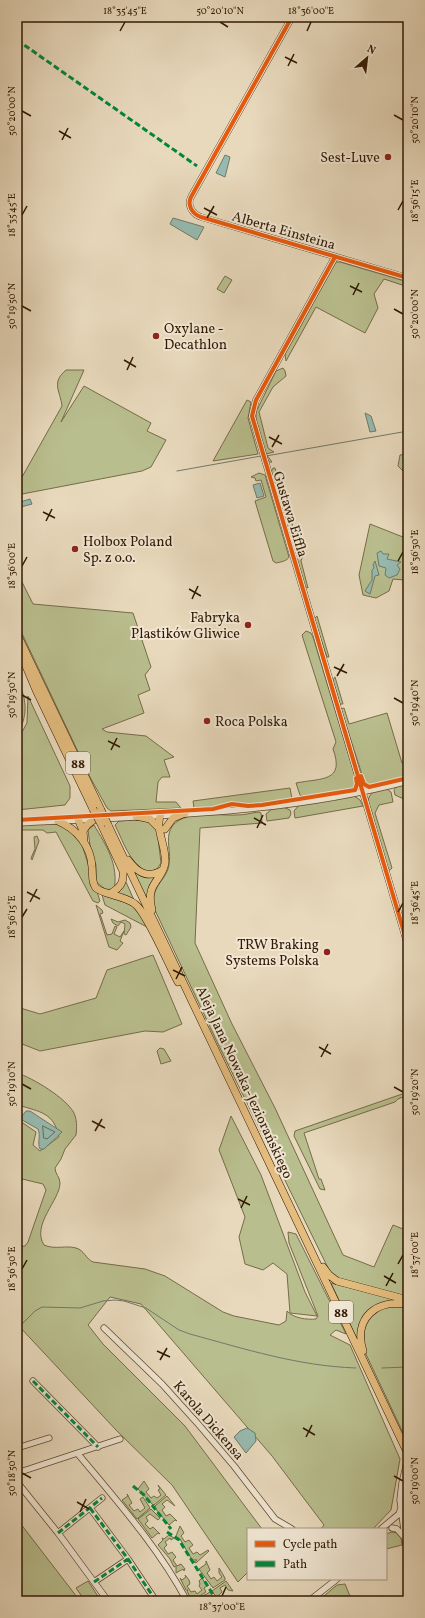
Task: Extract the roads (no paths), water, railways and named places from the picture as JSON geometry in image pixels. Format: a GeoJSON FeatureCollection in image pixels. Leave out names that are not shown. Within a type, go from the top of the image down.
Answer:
{"type":"FeatureCollection","features":[{"type":"Feature","properties":{"kind":"main road","name":"Aleja Jana Nowaka-Jeziorańskiego"},"geometry":{"type":"LineString","coordinates":[[17,634],[101,810],[102,822],[116,842],[408,1454]]}},
{"type":"Feature","properties":{"kind":"main road"},"geometry":{"type":"LineString","coordinates":[[17,645],[36,690],[93,809],[102,822],[123,871],[124,878],[121,885],[111,893]]}},
{"type":"Feature","properties":{"kind":"main road"},"geometry":{"type":"LineString","coordinates":[[162,829],[173,818],[185,813]]}},
{"type":"Feature","properties":{"kind":"main road"},"geometry":{"type":"LineString","coordinates":[[158,929],[150,896],[154,883],[162,871],[165,862],[162,829],[158,823],[161,814]]}},
{"type":"Feature","properties":{"kind":"main road"},"geometry":{"type":"LineString","coordinates":[[136,816],[150,819],[162,829]]}},
{"type":"Feature","properties":{"kind":"main road"},"geometry":{"type":"LineString","coordinates":[[78,819],[80,831],[92,864],[94,884],[102,892],[111,893],[129,900],[142,910],[200,1025],[211,1041]]}},
{"type":"Feature","properties":{"kind":"main road"},"geometry":{"type":"LineString","coordinates":[[58,820],[80,831]]}},
{"type":"Feature","properties":{"kind":"main road"},"geometry":{"type":"LineString","coordinates":[[80,831],[87,825],[102,822]]}},
{"type":"Feature","properties":{"kind":"main road"},"geometry":{"type":"LineString","coordinates":[[116,842],[129,862],[141,873],[154,875],[162,871]]}},
{"type":"Feature","properties":{"kind":"main road"},"geometry":{"type":"LineString","coordinates":[[312,1253],[329,1276],[337,1281],[408,1300]]}},
{"type":"Feature","properties":{"kind":"main road"},"geometry":{"type":"LineString","coordinates":[[369,1372],[360,1338],[364,1321],[374,1308],[380,1305],[391,1302],[408,1305]]}},
{"type":"Feature","properties":{"kind":"street","name":"Alberta Einsteina"},"geometry":{"type":"LineString","coordinates":[[292,17],[189,200],[193,212],[198,216],[408,278]]}},
{"type":"Feature","properties":{"kind":"street","name":"Gustawa Eiffla"},"geometry":{"type":"LineString","coordinates":[[335,256],[253,405],[253,422],[408,946]]}},
{"type":"Feature","properties":{"kind":"street"},"geometry":{"type":"LineString","coordinates":[[17,823],[78,819],[102,822],[136,816],[271,807],[362,792],[408,781]]}},
{"type":"Feature","properties":{"kind":"street","name":"Karola Dickensa"},"geometry":{"type":"LineString","coordinates":[[104,1328],[162,1384],[199,1425],[234,1466],[275,1519],[290,1528]]}},
{"type":"Feature","properties":{"kind":"street"},"geometry":{"type":"LineString","coordinates":[[33,1381],[98,1447]]}},
{"type":"Feature","properties":{"kind":"street"},"geometry":{"type":"LineString","coordinates":[[17,1448],[49,1438]]}},
{"type":"Feature","properties":{"kind":"street"},"geometry":{"type":"LineString","coordinates":[[17,1473],[120,1439]]}},
{"type":"Feature","properties":{"kind":"street"},"geometry":{"type":"LineString","coordinates":[[78,1454],[151,1544],[175,1579],[187,1601]]}},
{"type":"Feature","properties":{"kind":"street"},"geometry":{"type":"LineString","coordinates":[[408,1458],[401,1492],[401,1508],[408,1559]]}},
{"type":"Feature","properties":{"kind":"street"},"geometry":{"type":"LineString","coordinates":[[17,1482],[58,1533],[108,1601]]}},
{"type":"Feature","properties":{"kind":"street"},"geometry":{"type":"LineString","coordinates":[[58,1533],[102,1498]]}},
{"type":"Feature","properties":{"kind":"street"},"geometry":{"type":"LineString","coordinates":[[90,1508],[128,1558],[156,1601]]}},
{"type":"Feature","properties":{"kind":"street"},"geometry":{"type":"LineString","coordinates":[[382,1528],[399,1514],[401,1508]]}},
{"type":"Feature","properties":{"kind":"street"},"geometry":{"type":"LineString","coordinates":[[391,1521],[404,1524]]}},
{"type":"Feature","properties":{"kind":"street"},"geometry":{"type":"LineString","coordinates":[[389,1529],[404,1524]]}},
{"type":"Feature","properties":{"kind":"street"},"geometry":{"type":"LineString","coordinates":[[389,1529],[397,1530],[406,1540]]}},
{"type":"Feature","properties":{"kind":"street"},"geometry":{"type":"LineString","coordinates":[[94,1582],[128,1558]]}},
{"type":"Feature","properties":{"kind":"street"},"geometry":{"type":"LineString","coordinates":[[314,1600],[335,1580]]}},
{"type":"Feature","properties":{"kind":"water"},"geometry":{"type":"Polygon","coordinates":[[[225,155],[230,157],[225,177],[216,173],[225,155]]]}},
{"type":"Feature","properties":{"kind":"water"},"geometry":{"type":"Polygon","coordinates":[[[173,218],[204,227],[197,240],[170,224],[173,218]]]}},
{"type":"Feature","properties":{"kind":"water"},"geometry":{"type":"Polygon","coordinates":[[[365,413],[371,416],[376,431],[370,432],[365,413]]]}},
{"type":"Feature","properties":{"kind":"water"},"geometry":{"type":"Polygon","coordinates":[[[260,483],[264,496],[257,498],[253,485],[260,483]]]}},
{"type":"Feature","properties":{"kind":"water"},"geometry":{"type":"Polygon","coordinates":[[[30,499],[32,504],[17,508],[17,503],[30,499]]]}},
{"type":"Feature","properties":{"kind":"water"},"geometry":{"type":"Polygon","coordinates":[[[381,551],[383,554],[389,554],[387,559],[401,562],[397,565],[400,569],[397,575],[389,578],[385,575],[386,568],[379,566],[377,553],[381,551]]]}},
{"type":"Feature","properties":{"kind":"water"},"geometry":{"type":"Polygon","coordinates":[[[375,561],[379,575],[375,576],[370,594],[365,591],[372,580],[372,570],[374,568],[373,565],[375,561]]]}},
{"type":"Feature","properties":{"kind":"water"},"geometry":{"type":"Polygon","coordinates":[[[26,1111],[30,1111],[62,1132],[44,1149],[40,1149],[39,1147],[38,1129],[22,1120],[22,1116],[26,1111]]]}},
{"type":"Feature","properties":{"kind":"water"},"geometry":{"type":"Polygon","coordinates":[[[247,1428],[255,1433],[256,1441],[246,1453],[234,1437],[240,1431],[247,1428]]]}},
{"type":"Feature","properties":{"kind":"waterway"},"geometry":{"type":"LineString","coordinates":[[266,456],[408,431]]}},
{"type":"Feature","properties":{"kind":"waterway"},"geometry":{"type":"LineString","coordinates":[[177,471],[261,456]]}},
{"type":"Feature","properties":{"kind":"waterway"},"geometry":{"type":"LineString","coordinates":[[17,1329],[35,1311],[42,1307],[80,1308],[103,1301],[124,1301],[146,1308],[179,1330],[190,1334],[272,1356],[313,1364],[356,1368]]}},
{"type":"Feature","properties":{"kind":"waterway"},"geometry":{"type":"LineString","coordinates":[[382,1368],[408,1367]]}},
{"type":"Feature","properties":{"kind":"place","name":"Sest-Luve"},"geometry":{"type":"Point","coordinates":[388,157]}},
{"type":"Feature","properties":{"kind":"place","name":"Oxylane - Decathlon"},"geometry":{"type":"Point","coordinates":[156,336]}},
{"type":"Feature","properties":{"kind":"place","name":"Holbox Poland Sp. z o.o."},"geometry":{"type":"Point","coordinates":[75,549]}},
{"type":"Feature","properties":{"kind":"place","name":"Fabryka Plastików Gliwice"},"geometry":{"type":"Point","coordinates":[248,625]}},
{"type":"Feature","properties":{"kind":"place","name":"Roca Polska"},"geometry":{"type":"Point","coordinates":[207,721]}},
{"type":"Feature","properties":{"kind":"place","name":"TRW Braking Systems Polska"},"geometry":{"type":"Point","coordinates":[327,952]}}]}
